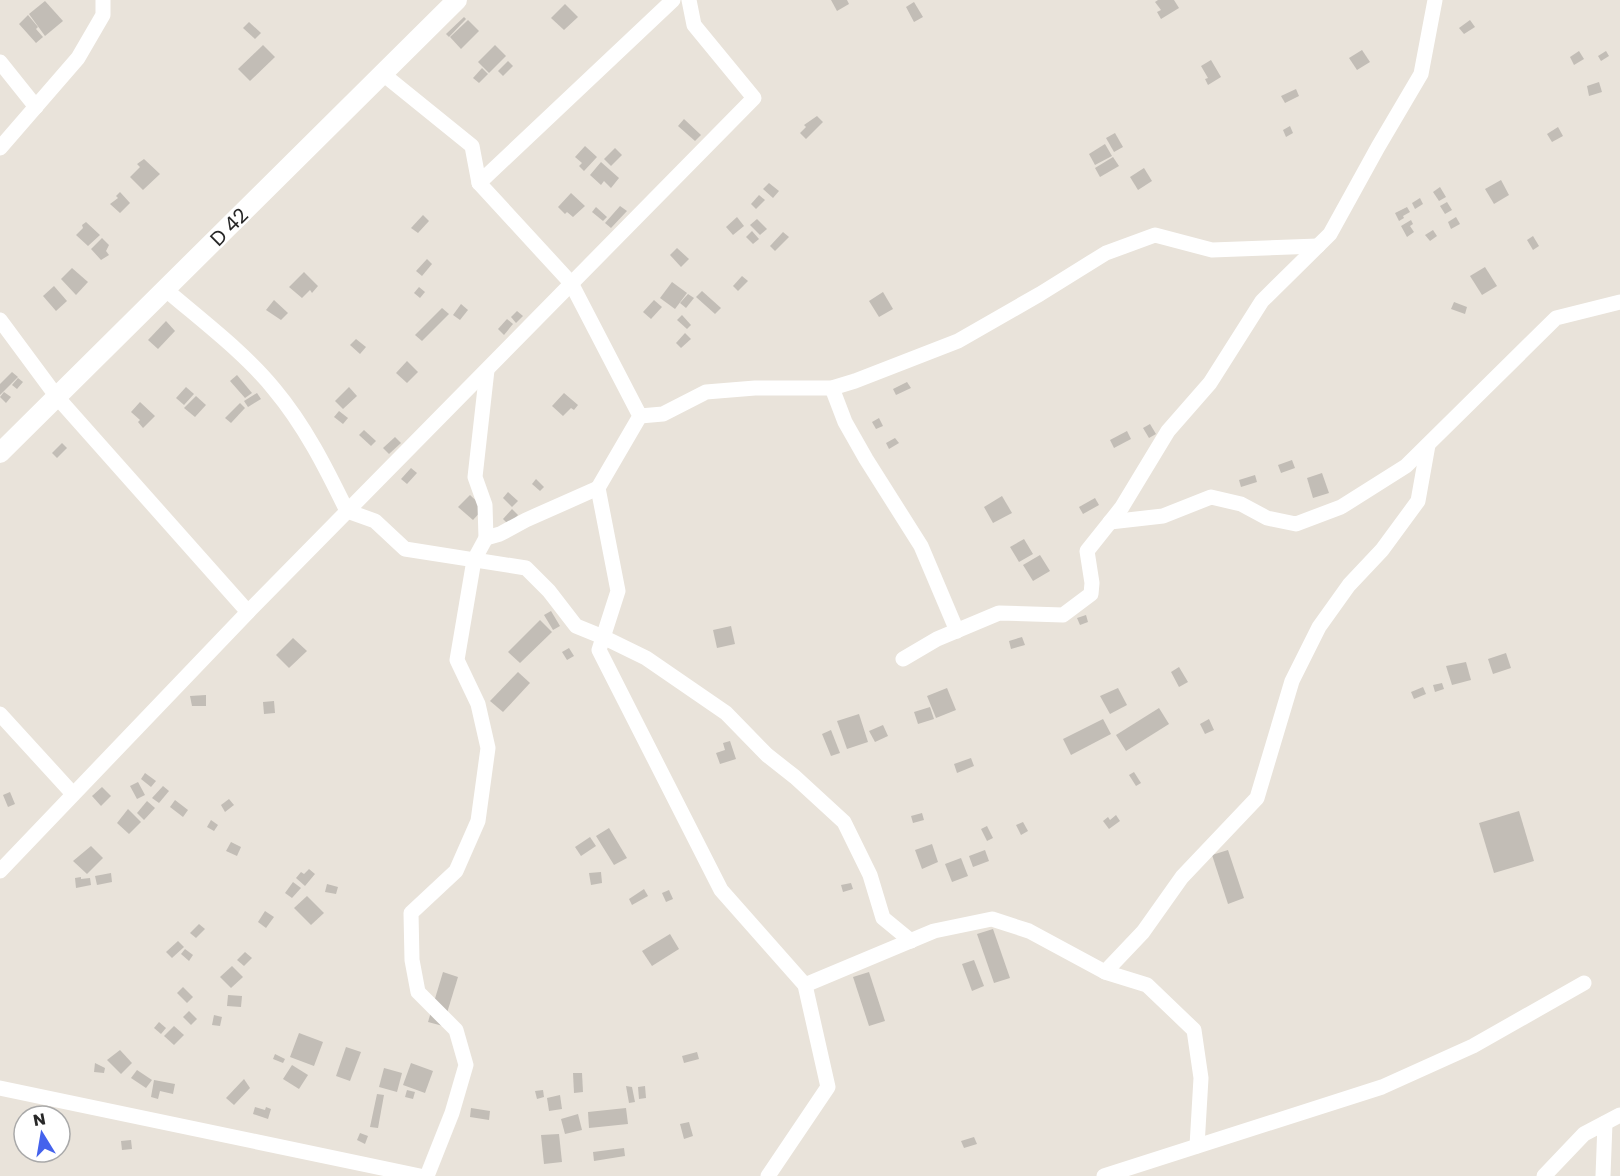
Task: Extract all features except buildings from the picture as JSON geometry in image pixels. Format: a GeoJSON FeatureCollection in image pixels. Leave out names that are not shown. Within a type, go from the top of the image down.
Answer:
{"type":"FeatureCollection","features":[{"type":"Feature","properties":{"kind":"street"},"geometry":{"type":"LineString","coordinates":[[0,148],[78,57],[103,15],[103,0]]}},
{"type":"Feature","properties":{"kind":"street","name":"D 42"},"geometry":{"type":"LineString","coordinates":[[0,453],[456,0]]}},
{"type":"Feature","properties":{"kind":"street"},"geometry":{"type":"LineString","coordinates":[[479,183],[673,0]]}},
{"type":"Feature","properties":{"kind":"street"},"geometry":{"type":"LineString","coordinates":[[0,871],[248,612],[754,98],[694,25],[689,0]]}},
{"type":"Feature","properties":{"kind":"street"},"geometry":{"type":"LineString","coordinates":[[903,659],[937,639],[999,613],[1063,615],[1091,594],[1092,583],[1087,551],[1122,507],[1168,431],[1210,383],[1262,301],[1330,234],[1377,147],[1421,74],[1435,0]]}},
{"type":"Feature","properties":{"kind":"street"},"geometry":{"type":"LineString","coordinates":[[0,62],[36,106]]}},
{"type":"Feature","properties":{"kind":"street"},"geometry":{"type":"LineString","coordinates":[[383,74],[472,146],[479,183],[571,284],[640,416]]}},
{"type":"Feature","properties":{"kind":"street"},"geometry":{"type":"LineString","coordinates":[[640,416],[663,414],[706,392],[755,388],[832,388],[918,358],[958,341],[1106,253],[1155,235],[1212,250],[1318,246]]}},
{"type":"Feature","properties":{"kind":"street"},"geometry":{"type":"LineString","coordinates":[[165,289],[274,388],[316,449],[347,511],[375,521],[405,549],[526,568],[549,591],[576,626],[646,658],[726,713],[767,755],[795,777],[843,822],[870,875],[883,918],[911,941]]}},
{"type":"Feature","properties":{"kind":"street"},"geometry":{"type":"LineString","coordinates":[[1110,522],[1163,516],[1211,497],[1241,504],[1267,518],[1296,524],[1341,507],[1406,466],[1556,318],[1620,302]]}},
{"type":"Feature","properties":{"kind":"street"},"geometry":{"type":"LineString","coordinates":[[0,320],[57,398],[248,612]]}},
{"type":"Feature","properties":{"kind":"street"},"geometry":{"type":"LineString","coordinates":[[427,1176],[452,1113],[466,1065],[456,1030],[418,992],[412,960],[411,913],[456,871],[478,821],[488,748],[478,704],[457,660],[474,560],[486,538],[485,505],[475,477],[486,370]]}},
{"type":"Feature","properties":{"kind":"street"},"geometry":{"type":"LineString","coordinates":[[832,388],[845,422],[855,440],[921,546],[957,631]]}},
{"type":"Feature","properties":{"kind":"street"},"geometry":{"type":"LineString","coordinates":[[486,538],[501,534],[526,520],[598,488],[640,416]]}},
{"type":"Feature","properties":{"kind":"street"},"geometry":{"type":"LineString","coordinates":[[1105,972],[1143,932],[1182,877],[1257,798],[1292,681],[1319,627],[1349,585],[1382,550],[1418,501],[1428,445]]}},
{"type":"Feature","properties":{"kind":"street"},"geometry":{"type":"LineString","coordinates":[[598,488],[618,591],[599,650],[722,890],[805,985],[828,1087],[768,1176]]}},
{"type":"Feature","properties":{"kind":"street"},"geometry":{"type":"LineString","coordinates":[[0,714],[74,794]]}},
{"type":"Feature","properties":{"kind":"street"},"geometry":{"type":"LineString","coordinates":[[805,985],[934,932],[992,919],[1029,931],[1105,972],[1147,985],[1194,1030],[1201,1078],[1197,1146]]}},
{"type":"Feature","properties":{"kind":"street"},"geometry":{"type":"LineString","coordinates":[[1104,1176],[1382,1087],[1473,1046],[1584,983]]}},
{"type":"Feature","properties":{"kind":"street"},"geometry":{"type":"LineString","coordinates":[[0,1088],[420,1176]]}},
{"type":"Feature","properties":{"kind":"street"},"geometry":{"type":"LineString","coordinates":[[1544,1176],[1584,1134],[1620,1115]]}},
{"type":"Feature","properties":{"kind":"street"},"geometry":{"type":"LineString","coordinates":[[1603,1176],[1605,1123]]}}]}
